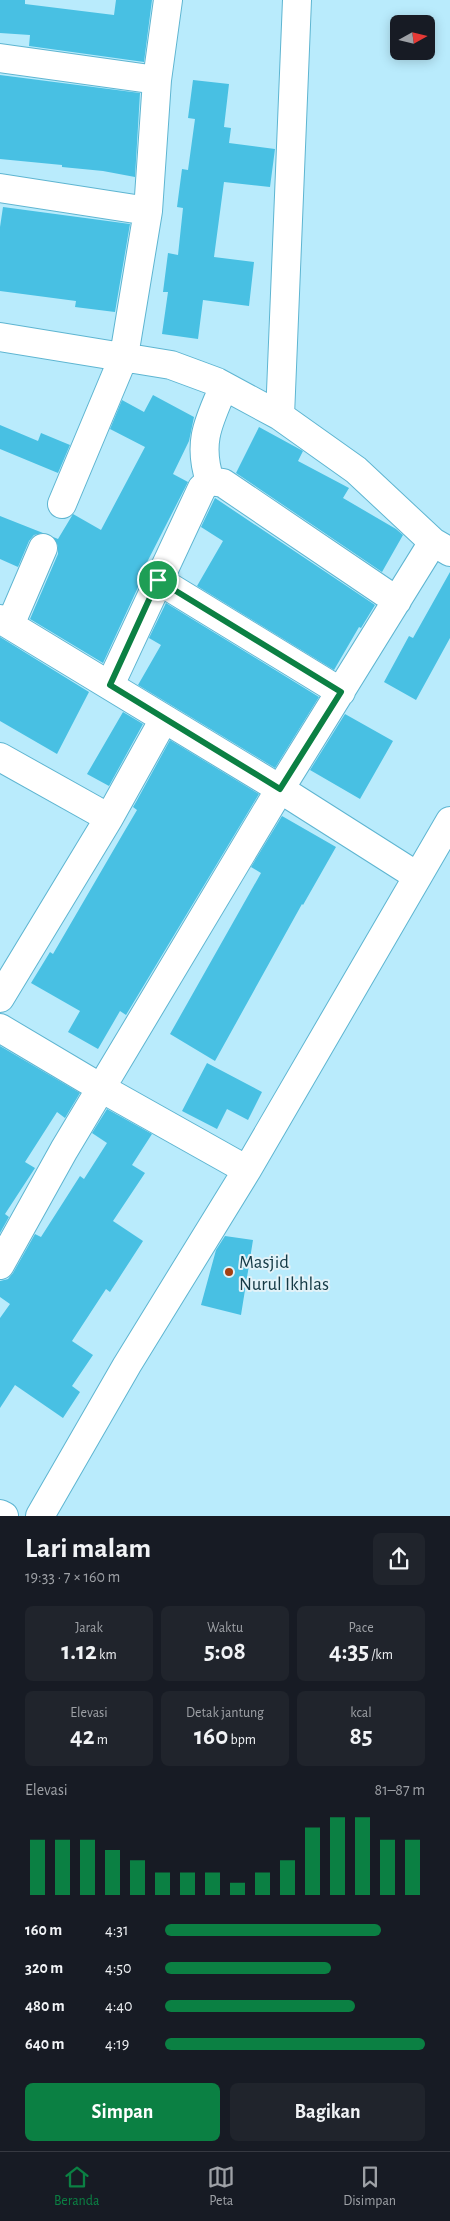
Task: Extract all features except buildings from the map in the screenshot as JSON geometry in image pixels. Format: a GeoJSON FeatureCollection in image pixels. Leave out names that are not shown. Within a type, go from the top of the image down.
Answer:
{"type":"FeatureCollection","features":[{"type":"Feature","properties":{"kind":"street"},"geometry":{"type":"LineString","coordinates":[[62,504],[124,356],[148,211],[158,80],[168,0]]}},
{"type":"Feature","properties":{"kind":"street"},"geometry":{"type":"LineString","coordinates":[[280,416],[297,0]]}},
{"type":"Feature","properties":{"kind":"street"},"geometry":{"type":"LineString","coordinates":[[0,58],[158,80]]}},
{"type":"Feature","properties":{"kind":"street"},"geometry":{"type":"LineString","coordinates":[[0,188],[148,211]]}},
{"type":"Feature","properties":{"kind":"street"},"geometry":{"type":"LineString","coordinates":[[0,337],[124,356],[178,367],[224,386],[280,416],[356,470],[441,547],[397,601],[280,789],[101,1088],[0,1265]]}},
{"type":"Feature","properties":{"kind":"street"},"geometry":{"type":"LineString","coordinates":[[210,481],[203,452],[210,420],[224,386]]}},
{"type":"Feature","properties":{"kind":"street"},"geometry":{"type":"LineString","coordinates":[[110,685],[202,488],[210,481],[223,483],[397,601]]}},
{"type":"Feature","properties":{"kind":"street"},"geometry":{"type":"LineString","coordinates":[[43,548],[5,622],[280,789],[417,876]]}},
{"type":"Feature","properties":{"kind":"street"},"geometry":{"type":"LineString","coordinates":[[158,580],[341,692]]}},
{"type":"Feature","properties":{"kind":"street"},"geometry":{"type":"LineString","coordinates":[[0,998],[109,818],[164,719]]}},
{"type":"Feature","properties":{"kind":"street"},"geometry":{"type":"LineString","coordinates":[[0,757],[109,818]]}},
{"type":"Feature","properties":{"kind":"street"},"geometry":{"type":"LineString","coordinates":[[40,1516],[127,1365],[247,1170],[450,821]]}},
{"type":"Feature","properties":{"kind":"street"},"geometry":{"type":"LineString","coordinates":[[0,1028],[101,1088],[247,1170]]}},
{"type":"Feature","properties":{"kind":"street"},"geometry":{"type":"LineString","coordinates":[[0,1514],[4,1516]]}},
{"type":"Feature","properties":{"kind":"place","name":"Masjid Nurul Ikhlas"},"geometry":{"type":"Point","coordinates":[229,1272]}},
{"type":"Feature","properties":{"kind":"route"},"geometry":{"type":"LineString","coordinates":[[158,580],[341,692],[280,789],[110,685],[158,580]]}}]}
